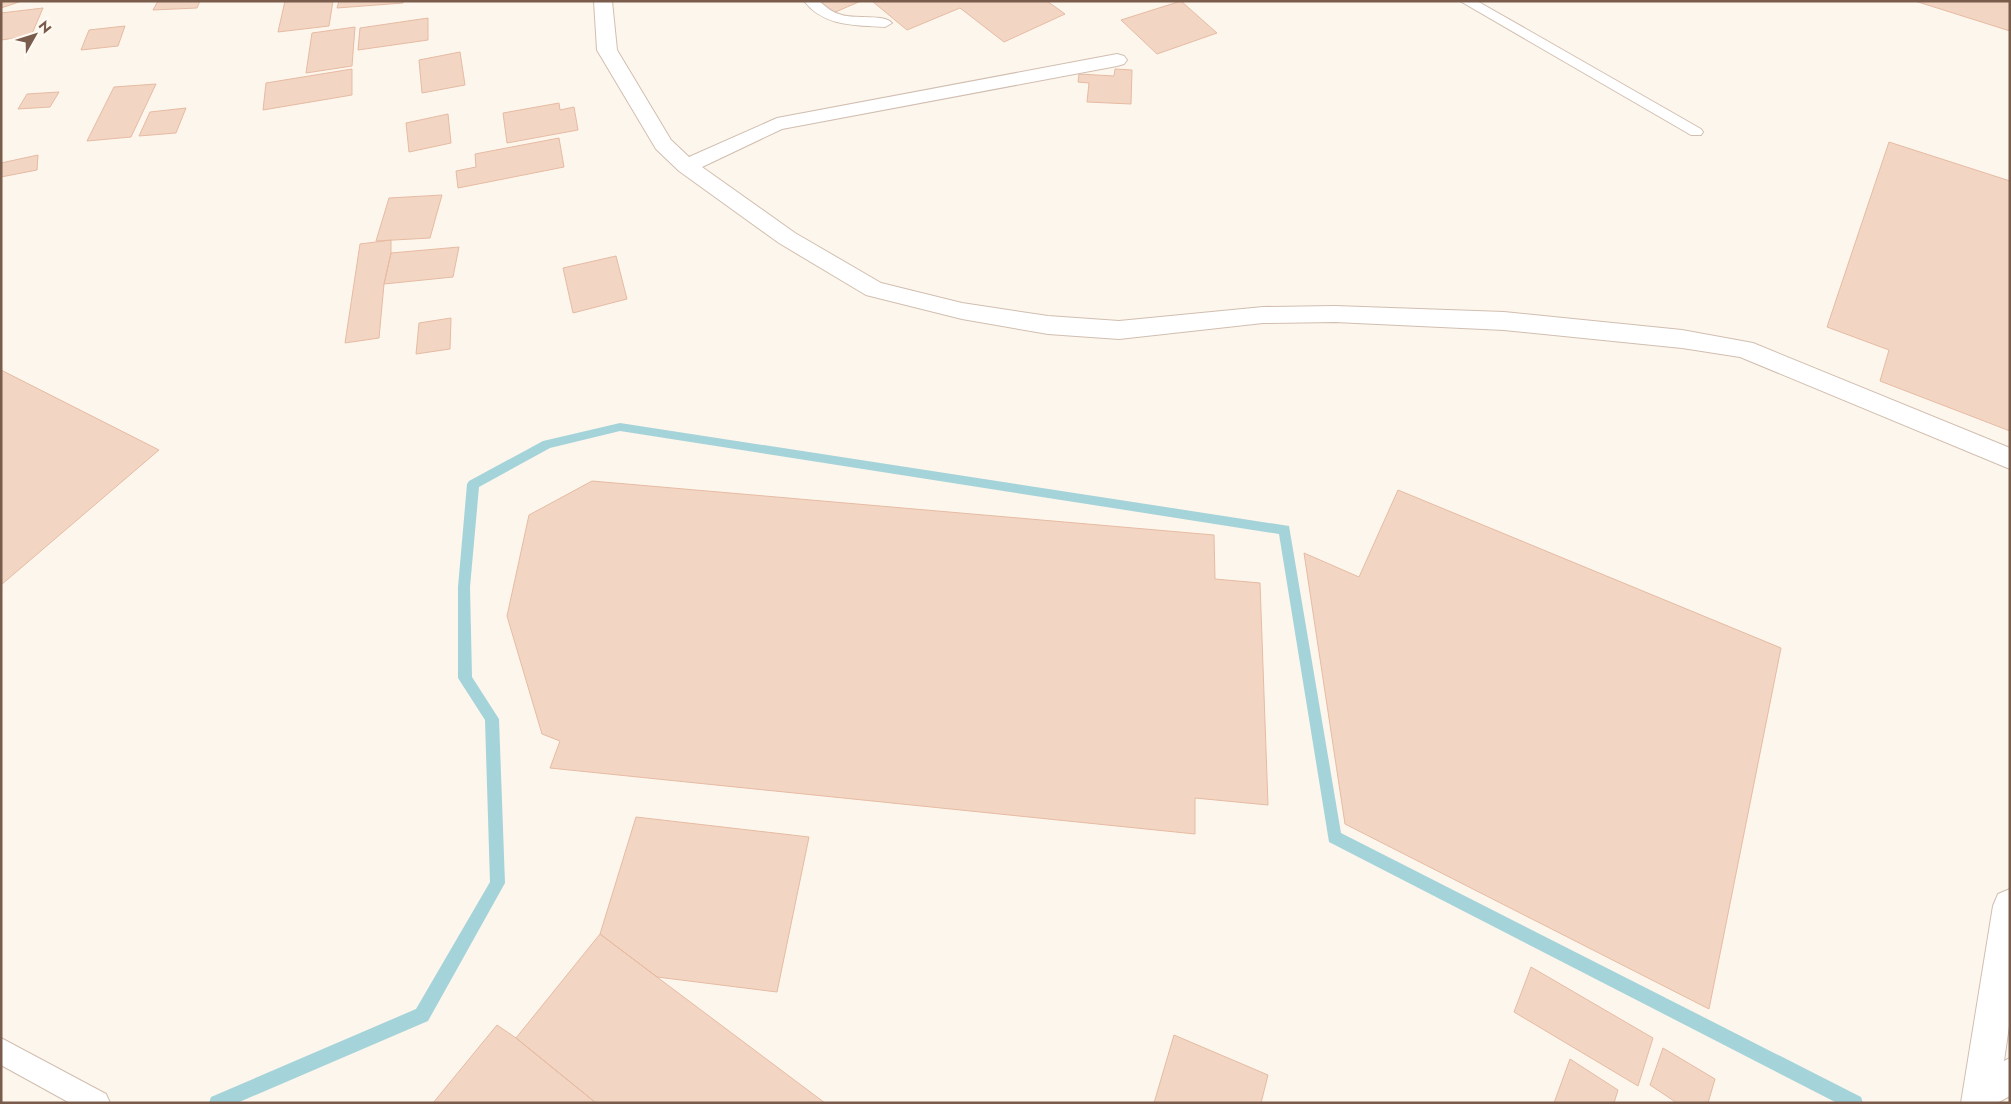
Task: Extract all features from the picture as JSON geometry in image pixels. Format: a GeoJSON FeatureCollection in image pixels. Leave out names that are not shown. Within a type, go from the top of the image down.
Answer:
{"type":"FeatureCollection","features":[{"type":"Feature","properties":{"kind":"street"},"geometry":{"type":"LineString","coordinates":[[603,1],[606,50],[664,144],[686,166],[787,238],[874,289],[962,311],[1048,324],[1119,330],[1263,315],[1334,314],[1504,321],[1682,339],[1744,349],[2010,459]]}},
{"type":"Feature","properties":{"kind":"street"},"geometry":{"type":"LineString","coordinates":[[686,166],[777,124],[1117,60]]}},
{"type":"Feature","properties":{"kind":"street"},"geometry":{"type":"LineString","coordinates":[[1990,1090],[2010,906]]}},
{"type":"Feature","properties":{"kind":"lane"},"geometry":{"type":"LineString","coordinates":[[811,1],[826,14],[842,20],[885,23]]}},
{"type":"Feature","properties":{"kind":"lane"},"geometry":{"type":"LineString","coordinates":[[1468,1],[1696,132]]}},
{"type":"Feature","properties":{"kind":"lane"},"geometry":{"type":"LineString","coordinates":[[1,1051],[97,1103]]}},
{"type":"Feature","properties":{"kind":"building"},"geometry":{"type":"Polygon","coordinates":[[[1,1],[22,1],[1,8],[1,1]]]}},
{"type":"Feature","properties":{"kind":"building"},"geometry":{"type":"Polygon","coordinates":[[[158,1],[200,1],[197,8],[153,10],[158,1]]]}},
{"type":"Feature","properties":{"kind":"building"},"geometry":{"type":"Polygon","coordinates":[[[285,1],[333,1],[329,26],[278,32],[285,1]]]}},
{"type":"Feature","properties":{"kind":"building"},"geometry":{"type":"Polygon","coordinates":[[[339,1],[404,1],[403,3],[337,8],[339,1]]]}},
{"type":"Feature","properties":{"kind":"building"},"geometry":{"type":"Polygon","coordinates":[[[820,1],[861,1],[833,13],[820,1]]]}},
{"type":"Feature","properties":{"kind":"building"},"geometry":{"type":"Polygon","coordinates":[[[872,1],[1047,1],[1065,14],[1004,42],[960,8],[907,30],[872,1]]]}},
{"type":"Feature","properties":{"kind":"building"},"geometry":{"type":"Polygon","coordinates":[[[1181,1],[1217,33],[1157,54],[1121,20],[1181,1]]]}},
{"type":"Feature","properties":{"kind":"building"},"geometry":{"type":"Polygon","coordinates":[[[1915,1],[2010,1],[2010,31],[1915,1]]]}},
{"type":"Feature","properties":{"kind":"building"},"geometry":{"type":"Polygon","coordinates":[[[43,8],[31,36],[1,40],[1,13],[43,8]]]}},
{"type":"Feature","properties":{"kind":"building"},"geometry":{"type":"Polygon","coordinates":[[[428,18],[428,40],[358,50],[360,28],[428,18]]]}},
{"type":"Feature","properties":{"kind":"building"},"geometry":{"type":"Polygon","coordinates":[[[125,26],[118,46],[81,50],[89,30],[125,26]]]}},
{"type":"Feature","properties":{"kind":"building"},"geometry":{"type":"Polygon","coordinates":[[[355,27],[352,66],[306,73],[312,33],[355,27]]]}},
{"type":"Feature","properties":{"kind":"building"},"geometry":{"type":"Polygon","coordinates":[[[460,52],[465,85],[422,93],[419,60],[460,52]]]}},
{"type":"Feature","properties":{"kind":"building"},"geometry":{"type":"Polygon","coordinates":[[[352,69],[352,95],[263,110],[266,83],[352,69]]]}},
{"type":"Feature","properties":{"kind":"building"},"geometry":{"type":"Polygon","coordinates":[[[1115,69],[1132,70],[1131,104],[1087,102],[1089,83],[1078,82],[1079,74],[1114,76],[1115,69]]]}},
{"type":"Feature","properties":{"kind":"building"},"geometry":{"type":"Polygon","coordinates":[[[156,84],[131,137],[87,141],[114,87],[156,84]]]}},
{"type":"Feature","properties":{"kind":"building"},"geometry":{"type":"Polygon","coordinates":[[[59,92],[50,107],[18,109],[27,94],[59,92]]]}},
{"type":"Feature","properties":{"kind":"building"},"geometry":{"type":"Polygon","coordinates":[[[559,103],[560,110],[574,107],[578,130],[507,143],[503,113],[559,103]]]}},
{"type":"Feature","properties":{"kind":"building"},"geometry":{"type":"Polygon","coordinates":[[[186,108],[176,133],[139,136],[150,112],[186,108]]]}},
{"type":"Feature","properties":{"kind":"building"},"geometry":{"type":"Polygon","coordinates":[[[448,114],[451,143],[409,152],[406,123],[448,114]]]}},
{"type":"Feature","properties":{"kind":"building"},"geometry":{"type":"Polygon","coordinates":[[[559,138],[564,167],[458,188],[456,171],[476,167],[475,154],[559,138]]]}},
{"type":"Feature","properties":{"kind":"building"},"geometry":{"type":"Polygon","coordinates":[[[1889,142],[2010,181],[2010,431],[1880,381],[1889,350],[1827,327],[1889,142]]]}},
{"type":"Feature","properties":{"kind":"building"},"geometry":{"type":"Polygon","coordinates":[[[38,155],[37,170],[1,177],[1,163],[38,155]]]}},
{"type":"Feature","properties":{"kind":"building"},"geometry":{"type":"Polygon","coordinates":[[[442,195],[430,238],[376,241],[389,198],[442,195]]]}},
{"type":"Feature","properties":{"kind":"building"},"geometry":{"type":"Polygon","coordinates":[[[391,240],[391,253],[384,284],[379,338],[345,343],[360,244],[391,240]]]}},
{"type":"Feature","properties":{"kind":"building"},"geometry":{"type":"Polygon","coordinates":[[[459,247],[453,277],[384,284],[391,253],[459,247]]]}},
{"type":"Feature","properties":{"kind":"building"},"geometry":{"type":"Polygon","coordinates":[[[616,256],[627,299],[573,313],[563,268],[616,256]]]}},
{"type":"Feature","properties":{"kind":"building"},"geometry":{"type":"Polygon","coordinates":[[[451,318],[450,349],[416,354],[419,323],[451,318]]]}},
{"type":"Feature","properties":{"kind":"building"},"geometry":{"type":"Polygon","coordinates":[[[1,370],[159,450],[1,585],[1,370]]]}},
{"type":"Feature","properties":{"kind":"building"},"geometry":{"type":"Polygon","coordinates":[[[592,481],[1214,535],[1215,579],[1260,583],[1268,805],[1195,798],[1195,834],[550,768],[560,741],[542,734],[507,616],[529,515],[592,481]]]}},
{"type":"Feature","properties":{"kind":"building"},"geometry":{"type":"Polygon","coordinates":[[[1398,490],[1781,648],[1709,1009],[1345,824],[1304,553],[1359,577],[1398,490]]]}},
{"type":"Feature","properties":{"kind":"building"},"geometry":{"type":"Polygon","coordinates":[[[636,817],[809,837],[777,992],[657,977],[600,934],[636,817]]]}},
{"type":"Feature","properties":{"kind":"building"},"geometry":{"type":"Polygon","coordinates":[[[600,934],[825,1103],[596,1103],[516,1038],[600,934]]]}},
{"type":"Feature","properties":{"kind":"building"},"geometry":{"type":"Polygon","coordinates":[[[1531,967],[1653,1038],[1638,1086],[1514,1012],[1531,967]]]}},
{"type":"Feature","properties":{"kind":"building"},"geometry":{"type":"Polygon","coordinates":[[[497,1025],[516,1038],[596,1103],[433,1103],[497,1025]]]}},
{"type":"Feature","properties":{"kind":"building"},"geometry":{"type":"Polygon","coordinates":[[[1174,1035],[1268,1075],[1261,1103],[1154,1103],[1174,1035]]]}},
{"type":"Feature","properties":{"kind":"building"},"geometry":{"type":"Polygon","coordinates":[[[1663,1048],[1715,1079],[1708,1103],[1677,1103],[1650,1085],[1663,1048]]]}},
{"type":"Feature","properties":{"kind":"building"},"geometry":{"type":"Polygon","coordinates":[[[1570,1059],[1618,1090],[1614,1103],[1554,1103],[1570,1059]]]}},
{"type":"Feature","properties":{"kind":"waterway"},"geometry":{"type":"LineString","coordinates":[[217,1103],[422,1015],[498,883],[492,719],[465,678],[464,587],[473,484],[547,444],[620,427],[1285,530],[1334,837],[1855,1103]]}}]}
